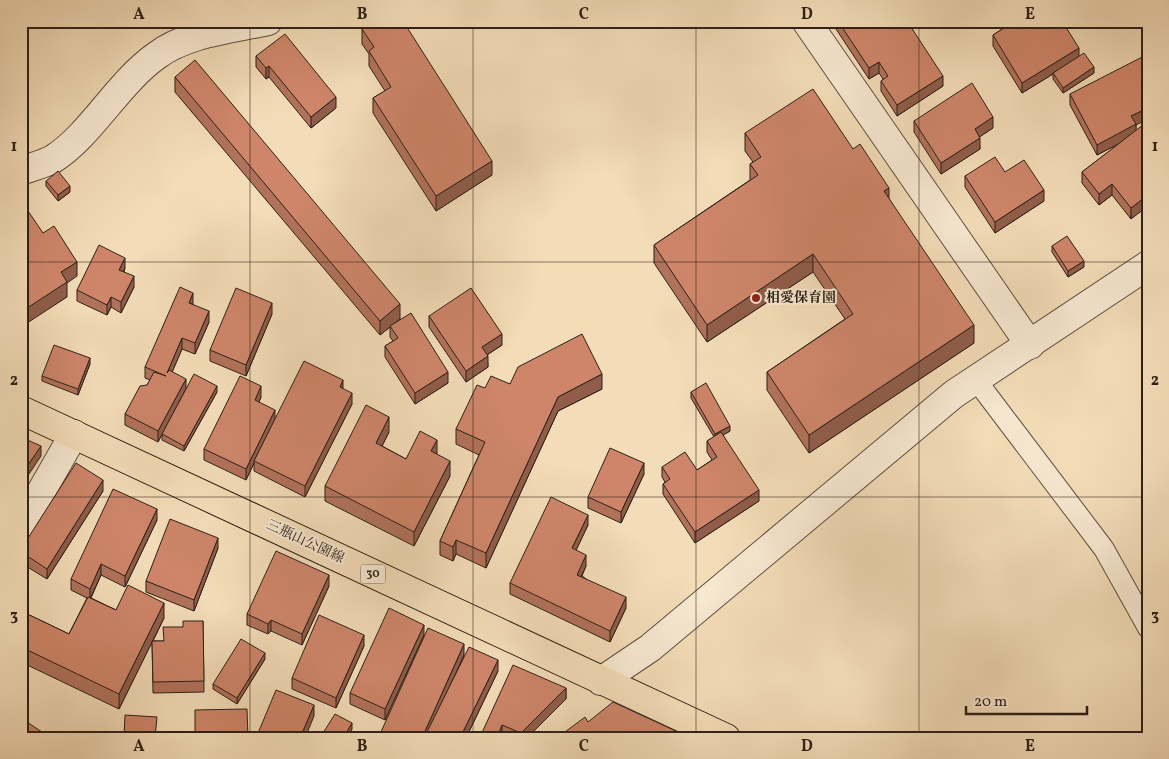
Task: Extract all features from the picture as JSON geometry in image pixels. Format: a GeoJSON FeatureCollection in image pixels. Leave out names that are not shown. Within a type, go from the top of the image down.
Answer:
{"type":"FeatureCollection","features":[{"type":"Feature","properties":{"kind":"main road","name":"三瓶山公園線"},"geometry":{"type":"LineString","coordinates":[[21,410],[726,738]]}},
{"type":"Feature","properties":{"kind":"street"},"geometry":{"type":"LineString","coordinates":[[21,171],[53,158],[85,131],[123,84],[157,55],[189,39],[268,21]]}},
{"type":"Feature","properties":{"kind":"street"},"geometry":{"type":"LineString","coordinates":[[806,21],[1030,345]]}},
{"type":"Feature","properties":{"kind":"street"},"geometry":{"type":"LineString","coordinates":[[601,681],[650,648],[954,394],[1148,265]]}},
{"type":"Feature","properties":{"kind":"street"},"geometry":{"type":"LineString","coordinates":[[21,527],[74,434]]}},
{"type":"Feature","properties":{"kind":"lane"},"geometry":{"type":"LineString","coordinates":[[976,380],[1104,549],[1148,628]]}},
{"type":"Feature","properties":{"kind":"building"},"geometry":{"type":"Polygon","coordinates":[[[374,21],[403,21],[492,161],[436,196],[373,98],[391,87],[369,51],[374,47],[362,29],[374,21]]]}},
{"type":"Feature","properties":{"kind":"building"},"geometry":{"type":"Polygon","coordinates":[[[838,21],[907,21],[943,76],[897,105],[881,81],[888,76],[879,62],[869,68],[838,21]]]}},
{"type":"Feature","properties":{"kind":"building"},"geometry":{"type":"Polygon","coordinates":[[[1015,21],[1062,21],[1079,48],[1022,83],[993,35],[1015,21]]]}},
{"type":"Feature","properties":{"kind":"building"},"geometry":{"type":"Polygon","coordinates":[[[285,34],[336,97],[311,117],[269,66],[266,68],[256,56],[285,34]]]}},
{"type":"Feature","properties":{"kind":"building"},"geometry":{"type":"Polygon","coordinates":[[[1084,53],[1094,67],[1063,88],[1053,73],[1084,53]]]}},
{"type":"Feature","properties":{"kind":"building"},"geometry":{"type":"Polygon","coordinates":[[[1148,54],[1148,108],[1131,116],[1136,124],[1097,145],[1070,94],[1148,54]]]}},
{"type":"Feature","properties":{"kind":"building"},"geometry":{"type":"Polygon","coordinates":[[[195,60],[400,304],[380,321],[175,77],[195,60]]]}},
{"type":"Feature","properties":{"kind":"building"},"geometry":{"type":"Polygon","coordinates":[[[972,83],[993,117],[975,129],[980,138],[941,163],[914,121],[972,83]]]}},
{"type":"Feature","properties":{"kind":"building"},"geometry":{"type":"Polygon","coordinates":[[[813,89],[853,149],[860,144],[889,188],[884,191],[974,325],[809,435],[767,372],[853,314],[813,254],[707,325],[654,245],[758,175],[750,164],[761,157],[745,133],[813,89]]]}},
{"type":"Feature","properties":{"kind":"building"},"geometry":{"type":"Polygon","coordinates":[[[1148,121],[1148,195],[1131,208],[1112,184],[1099,194],[1082,172],[1148,121]]]}},
{"type":"Feature","properties":{"kind":"building"},"geometry":{"type":"Polygon","coordinates":[[[995,157],[1005,172],[1024,160],[1044,190],[995,222],[965,176],[995,157]]]}},
{"type":"Feature","properties":{"kind":"building"},"geometry":{"type":"Polygon","coordinates":[[[58,171],[70,186],[58,195],[46,181],[58,171]]]}},
{"type":"Feature","properties":{"kind":"building"},"geometry":{"type":"Polygon","coordinates":[[[26,208],[43,233],[54,226],[77,262],[61,272],[67,282],[21,312],[21,212],[26,208]]]}},
{"type":"Feature","properties":{"kind":"building"},"geometry":{"type":"Polygon","coordinates":[[[1067,236],[1084,261],[1068,271],[1052,246],[1067,236]]]}},
{"type":"Feature","properties":{"kind":"building"},"geometry":{"type":"Polygon","coordinates":[[[99,245],[125,258],[119,270],[134,276],[121,302],[111,297],[107,305],[77,290],[99,245]]]}},
{"type":"Feature","properties":{"kind":"building"},"geometry":{"type":"Polygon","coordinates":[[[180,287],[193,293],[189,303],[209,311],[195,343],[182,338],[167,373],[169,370],[186,379],[158,431],[125,414],[140,386],[147,385],[154,372],[166,376],[145,367],[180,287]]]}},
{"type":"Feature","properties":{"kind":"building"},"geometry":{"type":"Polygon","coordinates":[[[236,288],[272,303],[246,365],[210,350],[236,288]]]}},
{"type":"Feature","properties":{"kind":"building"},"geometry":{"type":"Polygon","coordinates":[[[471,288],[502,334],[482,347],[488,356],[466,371],[429,316],[471,288]]]}},
{"type":"Feature","properties":{"kind":"building"},"geometry":{"type":"Polygon","coordinates":[[[411,313],[448,372],[415,393],[385,346],[398,338],[390,326],[411,313]]]}},
{"type":"Feature","properties":{"kind":"building"},"geometry":{"type":"Polygon","coordinates":[[[582,334],[602,374],[558,397],[486,553],[456,540],[453,547],[440,541],[485,442],[456,429],[477,385],[485,388],[491,376],[510,384],[518,367],[582,334]]]}},
{"type":"Feature","properties":{"kind":"building"},"geometry":{"type":"Polygon","coordinates":[[[54,345],[90,358],[78,389],[42,376],[54,345]]]}},
{"type":"Feature","properties":{"kind":"building"},"geometry":{"type":"Polygon","coordinates":[[[304,361],[343,380],[340,387],[352,393],[305,486],[254,461],[304,361]]]}},
{"type":"Feature","properties":{"kind":"building"},"geometry":{"type":"Polygon","coordinates":[[[194,374],[217,386],[184,446],[162,434],[194,374]]]}},
{"type":"Feature","properties":{"kind":"building"},"geometry":{"type":"Polygon","coordinates":[[[240,376],[261,386],[255,400],[275,410],[246,469],[204,449],[240,376]]]}},
{"type":"Feature","properties":{"kind":"building"},"geometry":{"type":"Polygon","coordinates":[[[706,383],[730,426],[715,434],[691,392],[706,383]]]}},
{"type":"Feature","properties":{"kind":"building"},"geometry":{"type":"Polygon","coordinates":[[[366,405],[389,417],[376,443],[406,459],[420,431],[437,440],[431,451],[450,461],[414,532],[325,486],[366,405]]]}},
{"type":"Feature","properties":{"kind":"building"},"geometry":{"type":"Polygon","coordinates":[[[721,432],[759,490],[695,532],[663,484],[670,479],[662,467],[685,452],[697,470],[717,457],[707,441],[721,432]]]}},
{"type":"Feature","properties":{"kind":"building"},"geometry":{"type":"Polygon","coordinates":[[[21,437],[41,446],[21,475],[21,437]]]}},
{"type":"Feature","properties":{"kind":"building"},"geometry":{"type":"Polygon","coordinates":[[[610,448],[644,463],[621,512],[588,497],[610,448]]]}},
{"type":"Feature","properties":{"kind":"building"},"geometry":{"type":"Polygon","coordinates":[[[76,463],[103,480],[47,569],[21,552],[21,549],[76,463]]]}},
{"type":"Feature","properties":{"kind":"building"},"geometry":{"type":"Polygon","coordinates":[[[113,489],[157,509],[125,576],[101,564],[90,589],[71,579],[113,489]]]}},
{"type":"Feature","properties":{"kind":"building"},"geometry":{"type":"Polygon","coordinates":[[[551,497],[588,515],[572,548],[586,555],[577,575],[626,597],[610,631],[510,583],[551,497]]]}},
{"type":"Feature","properties":{"kind":"building"},"geometry":{"type":"Polygon","coordinates":[[[170,519],[218,538],[194,600],[146,581],[170,519]]]}},
{"type":"Feature","properties":{"kind":"building"},"geometry":{"type":"Polygon","coordinates":[[[276,551],[329,575],[302,634],[271,620],[268,624],[247,614],[276,551]]]}},
{"type":"Feature","properties":{"kind":"building"},"geometry":{"type":"Polygon","coordinates":[[[128,585],[164,603],[119,694],[21,647],[21,611],[69,634],[88,597],[116,610],[128,585]]]}},
{"type":"Feature","properties":{"kind":"building"},"geometry":{"type":"Polygon","coordinates":[[[389,608],[424,625],[385,709],[350,693],[389,608]]]}},
{"type":"Feature","properties":{"kind":"building"},"geometry":{"type":"Polygon","coordinates":[[[319,615],[364,635],[336,698],[292,678],[319,615]]]}},
{"type":"Feature","properties":{"kind":"building"},"geometry":{"type":"Polygon","coordinates":[[[183,621],[203,621],[204,681],[153,682],[152,641],[164,641],[163,627],[183,627],[183,621]]]}},
{"type":"Feature","properties":{"kind":"building"},"geometry":{"type":"Polygon","coordinates":[[[428,628],[464,644],[422,738],[388,738],[380,734],[428,628]]]}},
{"type":"Feature","properties":{"kind":"building"},"geometry":{"type":"Polygon","coordinates":[[[241,639],[265,653],[237,698],[213,684],[241,639]]]}},
{"type":"Feature","properties":{"kind":"building"},"geometry":{"type":"Polygon","coordinates":[[[469,647],[498,660],[460,738],[424,738],[469,647]]]}},
{"type":"Feature","properties":{"kind":"building"},"geometry":{"type":"Polygon","coordinates":[[[513,665],[566,688],[521,733],[502,725],[497,738],[480,737],[513,665]]]}},
{"type":"Feature","properties":{"kind":"building"},"geometry":{"type":"Polygon","coordinates":[[[276,690],[314,705],[300,738],[256,738],[276,690]]]}},
{"type":"Feature","properties":{"kind":"building"},"geometry":{"type":"Polygon","coordinates":[[[613,702],[691,738],[557,738],[585,717],[588,722],[613,702]]]}},
{"type":"Feature","properties":{"kind":"building"},"geometry":{"type":"Polygon","coordinates":[[[247,709],[248,738],[195,738],[195,710],[247,709]]]}},
{"type":"Feature","properties":{"kind":"building"},"geometry":{"type":"Polygon","coordinates":[[[335,714],[352,723],[343,738],[331,738],[323,733],[335,714]]]}},
{"type":"Feature","properties":{"kind":"building"},"geometry":{"type":"Polygon","coordinates":[[[125,715],[157,717],[155,738],[124,738],[125,715]]]}},
{"type":"Feature","properties":{"kind":"building"},"geometry":{"type":"Polygon","coordinates":[[[21,718],[42,732],[38,738],[21,738],[21,718]]]}},
{"type":"Feature","properties":{"kind":"place","name":"相愛保育園"},"geometry":{"type":"Point","coordinates":[756,298]}}]}
